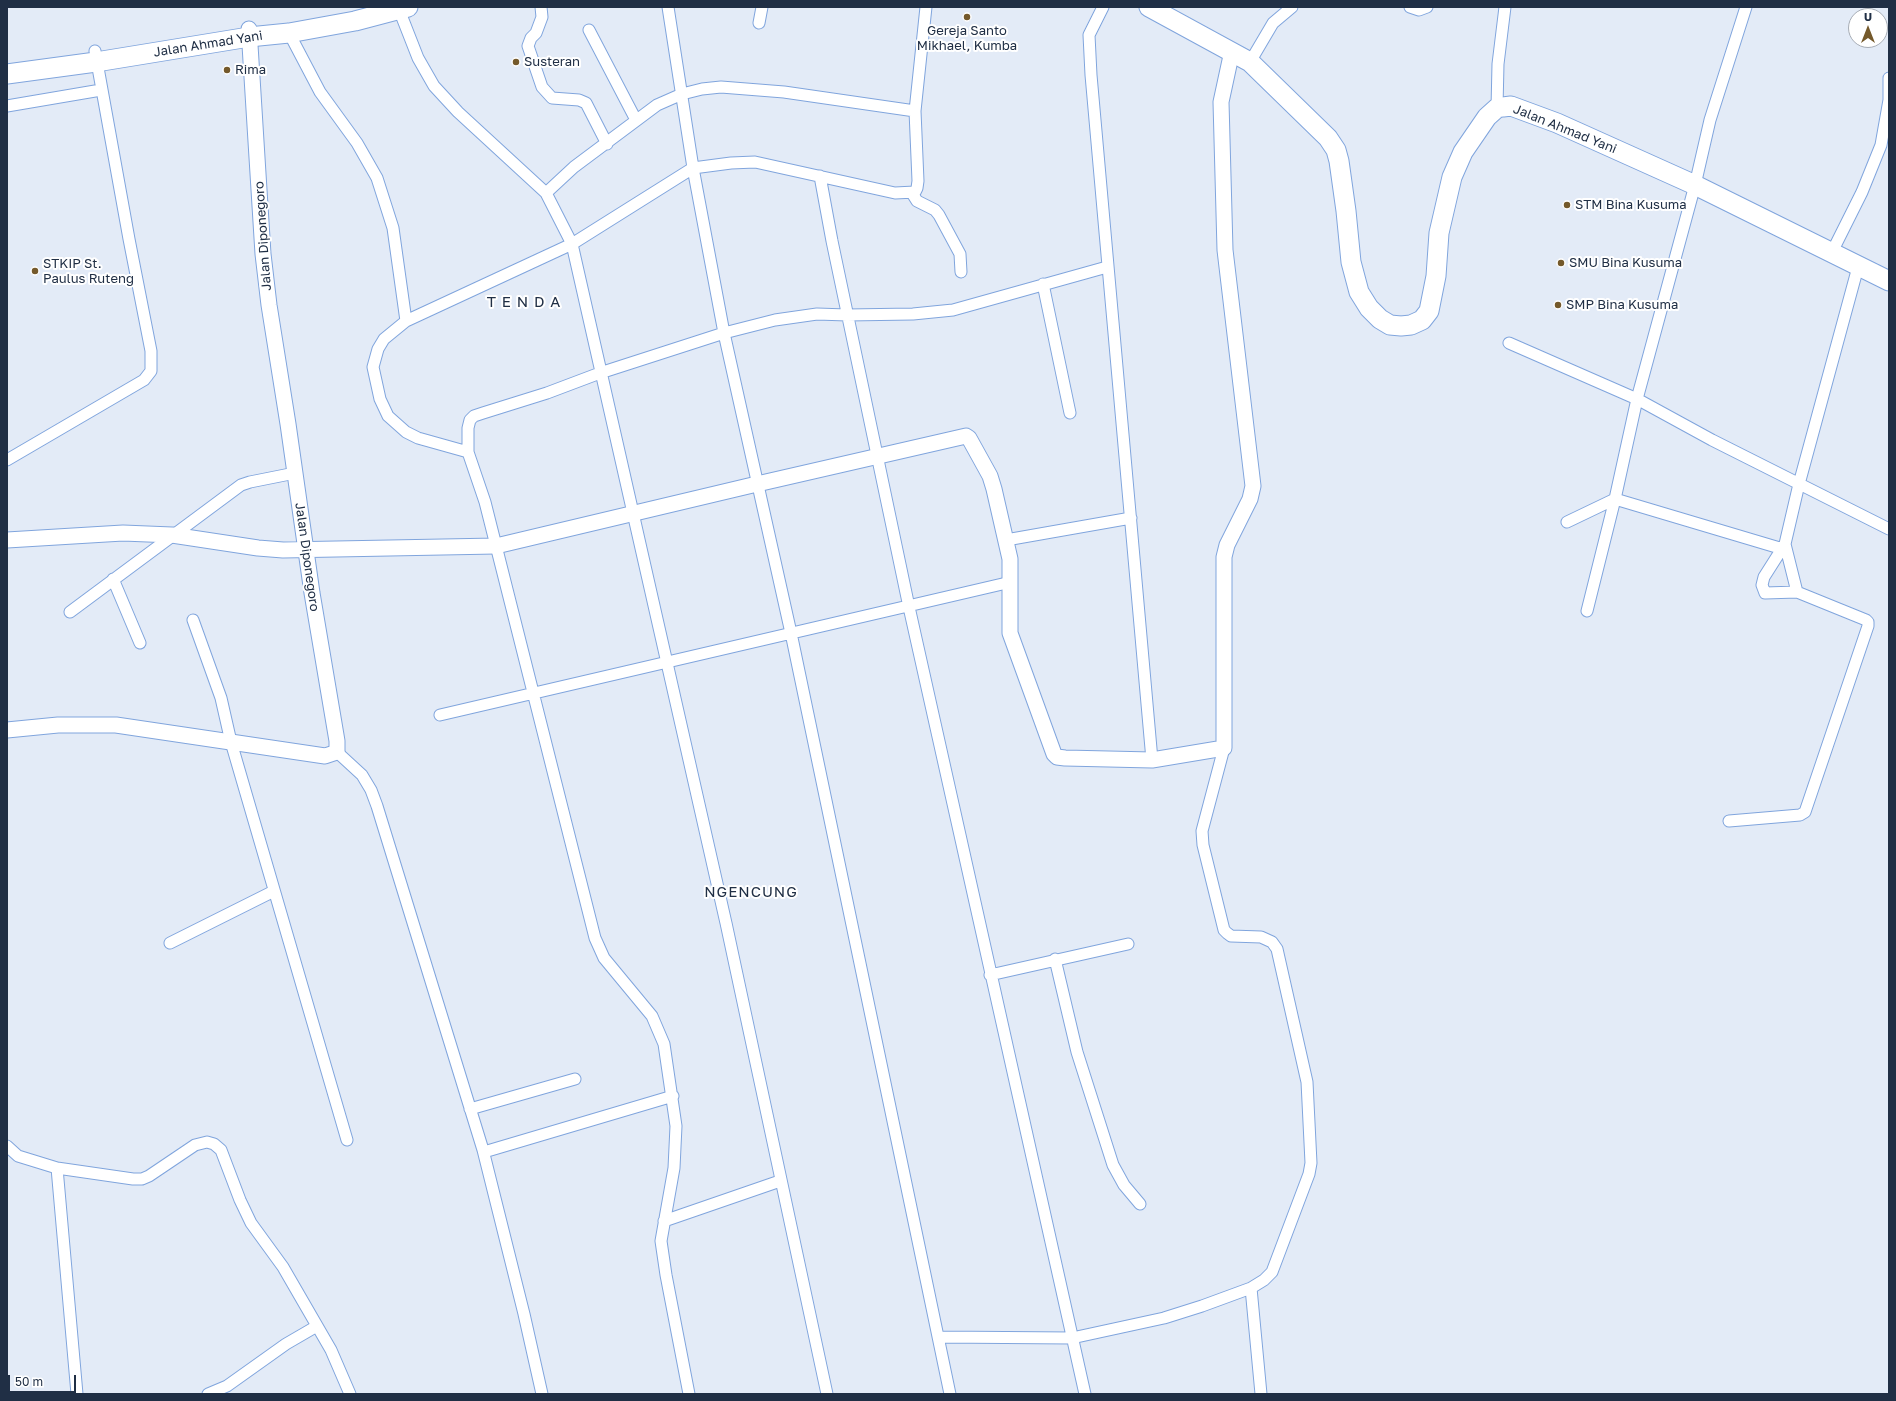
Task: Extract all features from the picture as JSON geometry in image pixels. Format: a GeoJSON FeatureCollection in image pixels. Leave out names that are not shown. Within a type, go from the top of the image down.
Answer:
{"type":"FeatureCollection","features":[{"type":"Feature","properties":{"kind":"highway","name":"Jalan Ahmad Yani"},"geometry":{"type":"LineString","coordinates":[[7,74],[96,57],[249,33],[369,7]]}},
{"type":"Feature","properties":{"kind":"highway","name":"Jalan Ahmad Yani"},"geometry":{"type":"LineString","coordinates":[[1149,7],[1250,62],[1328,138],[1336,150],[1339,161],[1345,204],[1350,262],[1359,292],[1369,308],[1380,319],[1390,325],[1411,325],[1422,320],[1429,311],[1436,276],[1439,233],[1452,177],[1463,152],[1487,117],[1497,108],[1511,106],[1557,123],[1695,185],[1889,281]]}},
{"type":"Feature","properties":{"kind":"highway","name":"Jalan Ahmad Yani"},"geometry":{"type":"LineString","coordinates":[[249,33],[289,33],[354,21],[402,8]]}},
{"type":"Feature","properties":{"kind":"highway","name":"Jalan Ahmad Yani"},"geometry":{"type":"LineString","coordinates":[[7,63],[96,57]]}},
{"type":"Feature","properties":{"kind":"street"},"geometry":{"type":"LineString","coordinates":[[540,7],[542,17],[536,33],[528,46],[542,87],[552,98],[579,100],[586,103],[607,144]]}},
{"type":"Feature","properties":{"kind":"street"},"geometry":{"type":"LineString","coordinates":[[668,7],[693,168],[724,333],[790,633],[950,1394]]}},
{"type":"Feature","properties":{"kind":"street"},"geometry":{"type":"LineString","coordinates":[[759,22],[762,7]]}},
{"type":"Feature","properties":{"kind":"street"},"geometry":{"type":"LineString","coordinates":[[468,452],[418,438],[406,432],[388,416],[380,399],[373,367],[378,349],[384,339],[406,321],[572,244],[693,168],[731,163],[755,162],[889,192],[912,193],[917,188],[918,181],[915,111],[926,7]]}},
{"type":"Feature","properties":{"kind":"street"},"geometry":{"type":"LineString","coordinates":[[1104,7],[1089,33],[1088,38],[1107,267],[1152,760]]}},
{"type":"Feature","properties":{"kind":"street"},"geometry":{"type":"LineString","coordinates":[[1250,62],[1273,23],[1292,7]]}},
{"type":"Feature","properties":{"kind":"street"},"geometry":{"type":"LineString","coordinates":[[1410,7],[1419,10],[1427,7]]}},
{"type":"Feature","properties":{"kind":"street"},"geometry":{"type":"LineString","coordinates":[[1497,108],[1498,64],[1505,7]]}},
{"type":"Feature","properties":{"kind":"street"},"geometry":{"type":"LineString","coordinates":[[1587,611],[1638,399],[1695,185],[1710,120],[1746,7]]}},
{"type":"Feature","properties":{"kind":"street"},"geometry":{"type":"LineString","coordinates":[[402,8],[418,58],[434,86],[458,112],[546,193],[572,244],[600,373],[726,922],[780,1181],[827,1394]]}},
{"type":"Feature","properties":{"kind":"street"},"geometry":{"type":"LineString","coordinates":[[589,30],[636,120]]}},
{"type":"Feature","properties":{"kind":"street","name":"Jalan Diponegoro"},"geometry":{"type":"LineString","coordinates":[[249,33],[263,254],[269,305],[337,741],[337,752]]}},
{"type":"Feature","properties":{"kind":"street"},"geometry":{"type":"LineString","coordinates":[[289,33],[320,92],[357,143],[377,178],[393,228],[406,321]]}},
{"type":"Feature","properties":{"kind":"street"},"geometry":{"type":"LineString","coordinates":[[938,1337],[1072,1338],[1164,1318],[1250,1288],[1264,1280],[1272,1272],[1306,1185],[1311,1162],[1305,1072],[1277,949],[1272,942],[1261,937],[1231,936],[1224,930],[1201,838],[1224,748],[1224,557],[1227,545],[1250,499],[1253,486],[1225,250],[1221,102],[1232,51]]}},
{"type":"Feature","properties":{"kind":"street"},"geometry":{"type":"LineString","coordinates":[[7,460],[144,380],[151,371],[151,351],[96,57]]}},
{"type":"Feature","properties":{"kind":"street"},"geometry":{"type":"LineString","coordinates":[[1832,252],[1862,192],[1881,145],[1889,100],[1889,78]]}},
{"type":"Feature","properties":{"kind":"street"},"geometry":{"type":"LineString","coordinates":[[546,193],[574,167],[607,144],[657,105],[682,94],[702,89],[732,88],[784,92],[915,111]]}},
{"type":"Feature","properties":{"kind":"street"},"geometry":{"type":"LineString","coordinates":[[7,106],[101,90]]}},
{"type":"Feature","properties":{"kind":"street"},"geometry":{"type":"LineString","coordinates":[[820,176],[847,315],[909,607],[990,975],[1085,1394]]}},
{"type":"Feature","properties":{"kind":"street"},"geometry":{"type":"LineString","coordinates":[[912,193],[917,201],[935,210],[939,215],[960,254],[961,272]]}},
{"type":"Feature","properties":{"kind":"street"},"geometry":{"type":"LineString","coordinates":[[1729,822],[1800,815],[1806,812],[1868,626],[1868,622],[1866,620],[1797,592],[1770,593],[1763,590],[1762,585],[1764,577],[1784,547],[1799,484],[1858,266]]}},
{"type":"Feature","properties":{"kind":"street"},"geometry":{"type":"LineString","coordinates":[[689,1394],[661,1242],[676,1149],[676,1126],[673,1096],[664,1044],[652,1016],[604,958],[595,938],[485,502],[468,452],[468,428],[474,416],[547,394],[600,373],[724,333],[775,320],[817,314],[913,314],[953,310],[1107,267]]}},
{"type":"Feature","properties":{"kind":"street"},"geometry":{"type":"LineString","coordinates":[[1043,284],[1070,413]]}},
{"type":"Feature","properties":{"kind":"street"},"geometry":{"type":"LineString","coordinates":[[1509,343],[1638,399],[1712,440],[1889,529]]}},
{"type":"Feature","properties":{"kind":"street"},"geometry":{"type":"LineString","coordinates":[[7,540],[123,533],[172,535],[258,548],[306,549],[496,546],[964,436],[968,437],[990,476],[1010,559],[1010,633],[1012,644],[1054,754],[1057,757],[1065,758],[1152,760],[1224,748]]}},
{"type":"Feature","properties":{"kind":"street"},"geometry":{"type":"LineString","coordinates":[[70,612],[172,535],[241,486],[250,482],[295,473]]}},
{"type":"Feature","properties":{"kind":"street"},"geometry":{"type":"LineString","coordinates":[[1567,522],[1615,499],[1784,547]]}},
{"type":"Feature","properties":{"kind":"street"},"geometry":{"type":"LineString","coordinates":[[1006,540],[1131,518]]}},
{"type":"Feature","properties":{"kind":"street"},"geometry":{"type":"LineString","coordinates":[[1784,547],[1797,592]]}},
{"type":"Feature","properties":{"kind":"street"},"geometry":{"type":"LineString","coordinates":[[113,579],[140,643]]}},
{"type":"Feature","properties":{"kind":"street"},"geometry":{"type":"LineString","coordinates":[[440,715],[790,633],[909,607],[1011,582]]}},
{"type":"Feature","properties":{"kind":"street"},"geometry":{"type":"LineString","coordinates":[[193,620],[215,679],[231,742],[347,1140]]}},
{"type":"Feature","properties":{"kind":"street"},"geometry":{"type":"LineString","coordinates":[[7,730],[58,726],[116,725],[325,756],[337,752],[362,775],[371,790],[484,1152],[542,1394]]}},
{"type":"Feature","properties":{"kind":"street"},"geometry":{"type":"LineString","coordinates":[[170,943],[274,891]]}},
{"type":"Feature","properties":{"kind":"street"},"geometry":{"type":"LineString","coordinates":[[990,975],[1055,959],[1128,944]]}},
{"type":"Feature","properties":{"kind":"street"},"geometry":{"type":"LineString","coordinates":[[1055,959],[1077,1052],[1114,1165],[1124,1185],[1140,1204]]}},
{"type":"Feature","properties":{"kind":"street"},"geometry":{"type":"LineString","coordinates":[[470,1109],[575,1079]]}},
{"type":"Feature","properties":{"kind":"street"},"geometry":{"type":"LineString","coordinates":[[484,1152],[673,1096]]}},
{"type":"Feature","properties":{"kind":"street"},"geometry":{"type":"LineString","coordinates":[[7,1146],[18,1156],[57,1168],[142,1179],[149,1176],[195,1145],[207,1142],[214,1144],[221,1150],[240,1200],[251,1223],[283,1267],[331,1350],[350,1394]]}},
{"type":"Feature","properties":{"kind":"street"},"geometry":{"type":"LineString","coordinates":[[57,1168],[77,1394]]}},
{"type":"Feature","properties":{"kind":"street"},"geometry":{"type":"LineString","coordinates":[[664,1221],[780,1181]]}},
{"type":"Feature","properties":{"kind":"street"},"geometry":{"type":"LineString","coordinates":[[1250,1288],[1261,1394]]}},
{"type":"Feature","properties":{"kind":"street"},"geometry":{"type":"LineString","coordinates":[[208,1394],[227,1386],[286,1344],[317,1326]]}},
{"type":"Feature","properties":{"kind":"place","name":"Gereja Santo Mikhael, Kumba"},"geometry":{"type":"Point","coordinates":[967,17]}},
{"type":"Feature","properties":{"kind":"place","name":"Susteran"},"geometry":{"type":"Point","coordinates":[516,62]}},
{"type":"Feature","properties":{"kind":"place","name":"Rima"},"geometry":{"type":"Point","coordinates":[227,70]}},
{"type":"Feature","properties":{"kind":"place","name":"STM Bina Kusuma"},"geometry":{"type":"Point","coordinates":[1567,205]}},
{"type":"Feature","properties":{"kind":"place","name":"SMU Bina Kusuma"},"geometry":{"type":"Point","coordinates":[1561,263]}},
{"type":"Feature","properties":{"kind":"place","name":"STKIP St. Paulus Ruteng"},"geometry":{"type":"Point","coordinates":[35,271]}},
{"type":"Feature","properties":{"kind":"place","name":"SMP Bina Kusuma"},"geometry":{"type":"Point","coordinates":[1558,305]}},
{"type":"Feature","properties":{"kind":"district","name":"T E N D A"},"geometry":{"type":"Point","coordinates":[524,302]}},
{"type":"Feature","properties":{"kind":"district","name":"NGENCUNG"},"geometry":{"type":"Point","coordinates":[751,892]}}]}
